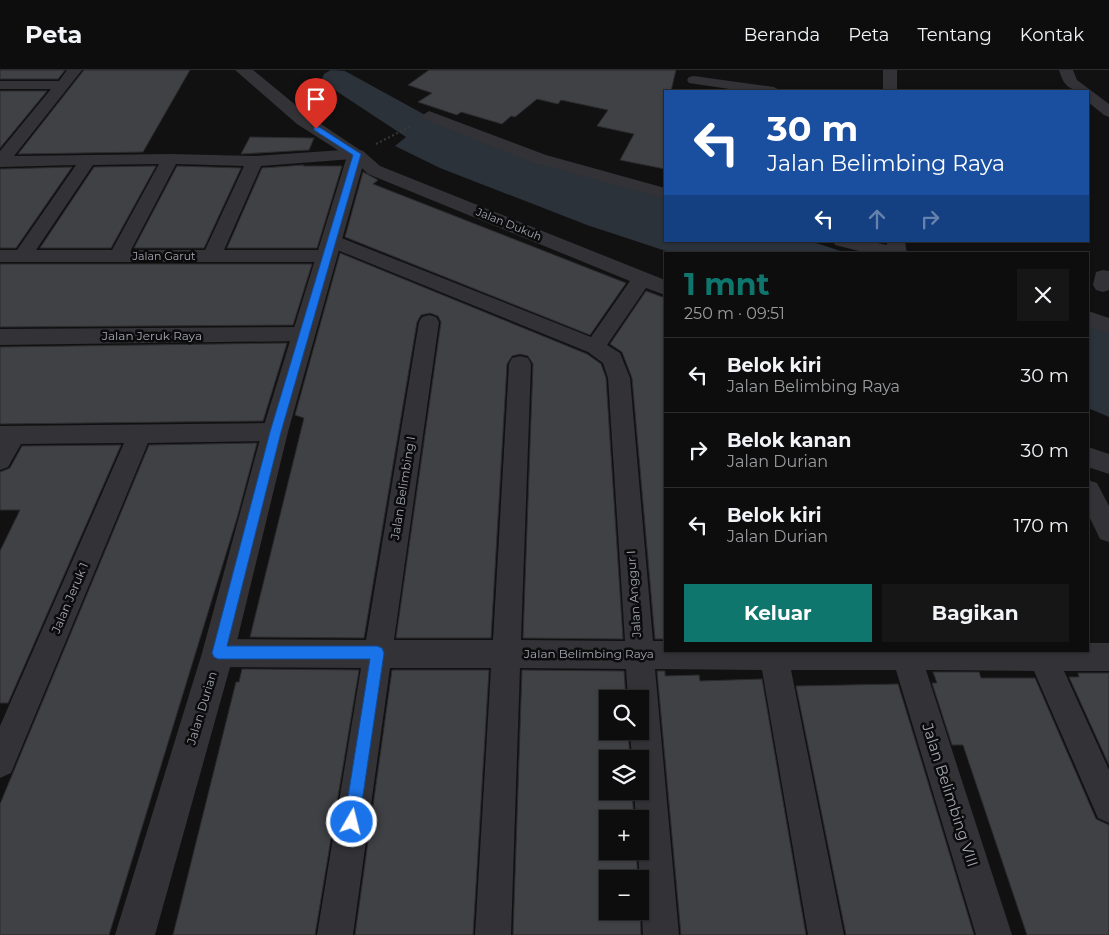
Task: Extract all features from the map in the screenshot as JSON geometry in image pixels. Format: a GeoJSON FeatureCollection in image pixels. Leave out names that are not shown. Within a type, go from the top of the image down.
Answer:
{"type":"FeatureCollection","features":[{"type":"Feature","properties":{"kind":"street"},"geometry":{"type":"LineString","coordinates":[[1,162],[75,70]]}},
{"type":"Feature","properties":{"kind":"street"},"geometry":{"type":"LineString","coordinates":[[243,70],[303,120],[357,154]]}},
{"type":"Feature","properties":{"kind":"street"},"geometry":{"type":"LineString","coordinates":[[890,70],[890,90]]}},
{"type":"Feature","properties":{"kind":"street"},"geometry":{"type":"LineString","coordinates":[[694,80],[767,90]]}},
{"type":"Feature","properties":{"kind":"street"},"geometry":{"type":"LineString","coordinates":[[0,85],[63,85]]}},
{"type":"Feature","properties":{"kind":"street"},"geometry":{"type":"LineString","coordinates":[[1089,96],[1109,112]]}},
{"type":"Feature","properties":{"kind":"street"},"geometry":{"type":"LineString","coordinates":[[429,116],[540,159],[664,193]]}},
{"type":"Feature","properties":{"kind":"street"},"geometry":{"type":"LineString","coordinates":[[1,162],[170,159],[255,160],[357,154]]}},
{"type":"Feature","properties":{"kind":"street","name":"Jalan Durian"},"geometry":{"type":"LineString","coordinates":[[135,935],[218,653],[303,334],[357,154]]}},
{"type":"Feature","properties":{"kind":"street","name":"Jalan Dukuh"},"geometry":{"type":"LineString","coordinates":[[357,154],[374,170],[664,288]]}},
{"type":"Feature","properties":{"kind":"street"},"geometry":{"type":"LineString","coordinates":[[118,256],[170,159]]}},
{"type":"Feature","properties":{"kind":"street"},"geometry":{"type":"LineString","coordinates":[[22,256],[88,160]]}},
{"type":"Feature","properties":{"kind":"street"},"geometry":{"type":"LineString","coordinates":[[212,256],[255,160]]}},
{"type":"Feature","properties":{"kind":"street"},"geometry":{"type":"LineString","coordinates":[[846,242],[889,252]]}},
{"type":"Feature","properties":{"kind":"street","name":"Jalan Garut"},"geometry":{"type":"LineString","coordinates":[[0,256],[212,256],[330,248]]}},
{"type":"Feature","properties":{"kind":"street","name":"Jalan Anggur I"},"geometry":{"type":"LineString","coordinates":[[330,248],[595,346],[612,359],[617,367],[661,935]]}},
{"type":"Feature","properties":{"kind":"street"},"geometry":{"type":"LineString","coordinates":[[595,346],[642,278]]}},
{"type":"Feature","properties":{"kind":"street"},"geometry":{"type":"LineString","coordinates":[[1089,318],[1109,326]]}},
{"type":"Feature","properties":{"kind":"street","name":"Jalan Belimbing I"},"geometry":{"type":"LineString","coordinates":[[335,935],[429,322]]}},
{"type":"Feature","properties":{"kind":"street","name":"Jalan Jeruk Raya"},"geometry":{"type":"LineString","coordinates":[[0,337],[303,334]]}},
{"type":"Feature","properties":{"kind":"street"},"geometry":{"type":"LineString","coordinates":[[493,935],[520,364]]}},
{"type":"Feature","properties":{"kind":"street"},"geometry":{"type":"LineString","coordinates":[[0,460],[7,435],[276,432]]}},
{"type":"Feature","properties":{"kind":"street","name":"Jalan Jeruk 1"},"geometry":{"type":"LineString","coordinates":[[0,762],[140,434]]}},
{"type":"Feature","properties":{"kind":"street"},"geometry":{"type":"LineString","coordinates":[[1089,457],[1109,464]]}},
{"type":"Feature","properties":{"kind":"street"},"geometry":{"type":"LineString","coordinates":[[1089,492],[1109,531]]}},
{"type":"Feature","properties":{"kind":"street","name":"Jalan Belimbing Raya"},"geometry":{"type":"LineString","coordinates":[[218,653],[1041,654],[1109,657]]}},
{"type":"Feature","properties":{"kind":"street"},"geometry":{"type":"LineString","coordinates":[[773,653],[826,935]]}},
{"type":"Feature","properties":{"kind":"street","name":"Jalan Belimbing VIII"},"geometry":{"type":"LineString","coordinates":[[906,654],[994,935]]}},
{"type":"Feature","properties":{"kind":"street"},"geometry":{"type":"LineString","coordinates":[[1041,654],[1109,807]]}},
{"type":"Feature","properties":{"kind":"shaded area"},"geometry":{"type":"Polygon","coordinates":[[[331,70],[345,71],[427,116],[664,196],[664,242],[813,242],[844,252],[669,252],[587,225],[440,168],[395,146],[406,137],[321,81],[324,74],[331,70]]]}},
{"type":"Feature","properties":{"kind":"shaded area"},"geometry":{"type":"Polygon","coordinates":[[[1089,320],[1109,329],[1109,417],[1089,408],[1089,320]]]}},
{"type":"Feature","properties":{"kind":"building"},"geometry":{"type":"Polygon","coordinates":[[[0,70],[65,70],[58,79],[0,79],[0,70]]]}},
{"type":"Feature","properties":{"kind":"building"},"geometry":{"type":"Polygon","coordinates":[[[84,70],[190,70],[143,152],[18,154],[84,70]]]}},
{"type":"Feature","properties":{"kind":"building"},"geometry":{"type":"Polygon","coordinates":[[[429,70],[676,70],[671,90],[664,90],[664,169],[620,160],[634,134],[597,126],[608,110],[561,100],[558,104],[537,99],[515,117],[511,116],[502,124],[461,112],[457,115],[418,102],[432,93],[408,85],[429,70]]]}},
{"type":"Feature","properties":{"kind":"building"},"geometry":{"type":"Polygon","coordinates":[[[0,91],[47,91],[0,148],[0,91]]]}},
{"type":"Feature","properties":{"kind":"building"},"geometry":{"type":"Polygon","coordinates":[[[250,137],[314,138],[309,150],[241,154],[250,137]]]}},
{"type":"Feature","properties":{"kind":"building"},"geometry":{"type":"Polygon","coordinates":[[[304,165],[342,166],[317,248],[227,248],[262,168],[304,165]]]}},
{"type":"Feature","properties":{"kind":"building"},"geometry":{"type":"Polygon","coordinates":[[[156,166],[111,248],[40,248],[94,167],[156,166]]]}},
{"type":"Feature","properties":{"kind":"building"},"geometry":{"type":"Polygon","coordinates":[[[177,166],[241,168],[204,248],[134,248],[177,166]]]}},
{"type":"Feature","properties":{"kind":"building"},"geometry":{"type":"Polygon","coordinates":[[[72,167],[16,248],[0,248],[0,169],[72,167]]]}},
{"type":"Feature","properties":{"kind":"building"},"geometry":{"type":"Polygon","coordinates":[[[363,172],[378,180],[373,184],[626,283],[590,335],[345,237],[363,172]]]}},
{"type":"Feature","properties":{"kind":"building"},"geometry":{"type":"Polygon","coordinates":[[[340,253],[587,354],[601,364],[606,378],[623,639],[523,638],[533,364],[528,356],[520,354],[512,356],[507,364],[491,638],[396,638],[441,322],[438,316],[430,313],[421,315],[417,322],[364,638],[250,637],[304,418],[295,415],[340,253]]]}},
{"type":"Feature","properties":{"kind":"building"},"geometry":{"type":"Polygon","coordinates":[[[0,264],[312,264],[293,325],[0,327],[0,264]]]}},
{"type":"Feature","properties":{"kind":"building"},"geometry":{"type":"Polygon","coordinates":[[[646,291],[664,298],[664,639],[655,639],[632,378],[622,352],[610,344],[646,291]]]}},
{"type":"Feature","properties":{"kind":"building"},"geometry":{"type":"Polygon","coordinates":[[[287,343],[263,421],[0,424],[0,347],[287,343]]]}},
{"type":"Feature","properties":{"kind":"building"},"geometry":{"type":"Polygon","coordinates":[[[257,443],[237,518],[109,935],[0,935],[0,804],[149,445],[257,443]]]}},
{"type":"Feature","properties":{"kind":"building"},"geometry":{"type":"Polygon","coordinates":[[[121,445],[8,703],[0,703],[0,551],[20,510],[0,510],[0,472],[10,468],[22,446],[121,445]]]}},
{"type":"Feature","properties":{"kind":"building"},"geometry":{"type":"Polygon","coordinates":[[[242,669],[359,670],[315,935],[173,935],[236,682],[239,682],[242,669]]]}},
{"type":"Feature","properties":{"kind":"building"},"geometry":{"type":"Polygon","coordinates":[[[392,670],[489,670],[473,935],[355,935],[392,670]]]}},
{"type":"Feature","properties":{"kind":"building"},"geometry":{"type":"Polygon","coordinates":[[[522,670],[624,671],[625,690],[599,690],[599,740],[629,740],[629,750],[599,750],[599,800],[633,800],[633,810],[599,810],[599,860],[637,860],[637,870],[599,870],[599,920],[640,920],[641,935],[513,935],[522,670]]]}},
{"type":"Feature","properties":{"kind":"building"},"geometry":{"type":"Polygon","coordinates":[[[657,671],[665,671],[665,676],[699,675],[700,681],[762,679],[806,935],[681,935],[657,671]]]}},
{"type":"Feature","properties":{"kind":"building"},"geometry":{"type":"Polygon","coordinates":[[[933,672],[979,672],[981,678],[1035,678],[1096,819],[1109,825],[1109,935],[1027,935],[963,745],[952,745],[932,683],[937,683],[933,672]]]}},
{"type":"Feature","properties":{"kind":"building"},"geometry":{"type":"Polygon","coordinates":[[[1078,673],[1109,673],[1109,765],[1069,677],[1079,677],[1078,673]]]}},
{"type":"Feature","properties":{"kind":"building"},"geometry":{"type":"Polygon","coordinates":[[[898,684],[974,935],[846,935],[796,686],[898,684]]]}},
{"type":"Feature","properties":{"kind":"route"},"geometry":{"type":"LineString","coordinates":[[316,129],[357,154],[303,334],[218,653],[377,653],[352,822]]}}]}
